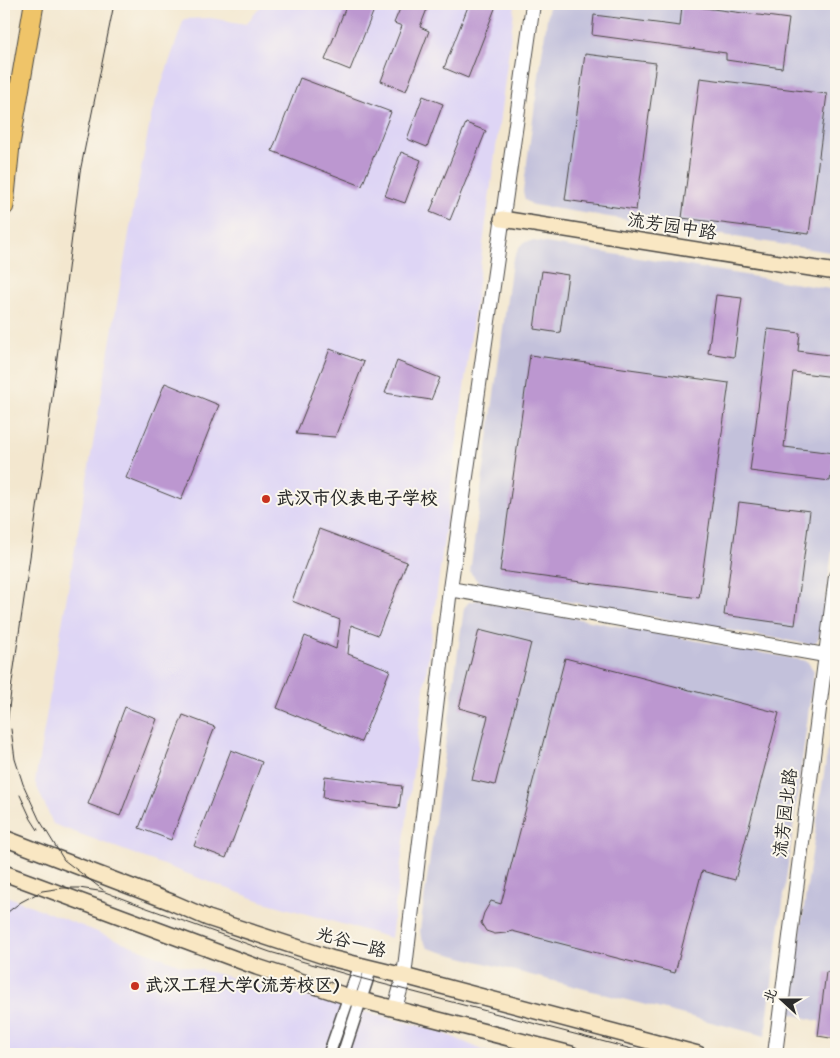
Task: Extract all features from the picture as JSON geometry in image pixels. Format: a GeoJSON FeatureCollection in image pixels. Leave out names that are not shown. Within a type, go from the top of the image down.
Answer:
{"type":"FeatureCollection","features":[{"type":"Feature","properties":{"kind":"highway"},"geometry":{"type":"LineString","coordinates":[[4,206],[22,4]]}},
{"type":"Feature","properties":{"kind":"highway"},"geometry":{"type":"LineString","coordinates":[[10,145],[34,4]]}},
{"type":"Feature","properties":{"kind":"main road","name":"流芳园中路"},"geometry":{"type":"LineString","coordinates":[[502,219],[836,272]]}},
{"type":"Feature","properties":{"kind":"main road","name":"光谷一路"},"geometry":{"type":"LineString","coordinates":[[4,838],[208,918],[321,955],[698,1054]]}},
{"type":"Feature","properties":{"kind":"main road"},"geometry":{"type":"LineString","coordinates":[[4,873],[257,967],[355,999],[571,1054]]}},
{"type":"Feature","properties":{"kind":"street"},"geometry":{"type":"LineString","coordinates":[[395,1008],[404,976],[450,589],[533,4]]}},
{"type":"Feature","properties":{"kind":"street","name":"流芳园北路"},"geometry":{"type":"LineString","coordinates":[[775,1054],[831,656],[836,576]]}},
{"type":"Feature","properties":{"kind":"street"},"geometry":{"type":"LineString","coordinates":[[450,589],[831,656]]}},
{"type":"Feature","properties":{"kind":"street"},"geometry":{"type":"LineString","coordinates":[[329,1054],[355,999],[366,967]]}},
{"type":"Feature","properties":{"kind":"street"},"geometry":{"type":"LineString","coordinates":[[343,1054],[355,999]]}},
{"type":"Feature","properties":{"kind":"shaded area","name":"武汉市仪表电子学校"},"geometry":{"type":"Polygon","coordinates":[[[263,4],[515,4],[391,938],[261,901],[53,824],[35,782],[132,216],[152,112],[184,19],[210,18],[246,24],[263,4]]]}},
{"type":"Feature","properties":{"kind":"shaded area"},"geometry":{"type":"Polygon","coordinates":[[[549,4],[836,4],[836,253],[533,205],[525,200],[523,191],[549,4]]]}},
{"type":"Feature","properties":{"kind":"shaded area"},"geometry":{"type":"Polygon","coordinates":[[[533,241],[836,290],[836,524],[821,630],[818,640],[812,645],[497,589],[478,582],[470,572],[512,262],[524,242],[533,241]]]}},
{"type":"Feature","properties":{"kind":"shaded area"},"geometry":{"type":"Polygon","coordinates":[[[477,600],[807,661],[814,671],[765,1036],[438,951],[428,948],[421,938],[420,930],[464,608],[469,602],[477,600]]]}},
{"type":"Feature","properties":{"kind":"shaded area"},"geometry":{"type":"Polygon","coordinates":[[[836,694],[836,1026],[788,1013],[836,694]]]}},
{"type":"Feature","properties":{"kind":"shaded area","name":"武汉工程大学(流芳校区)"},"geometry":{"type":"Polygon","coordinates":[[[4,895],[178,964],[439,1031],[492,1054],[4,1054],[4,895]]]}},
{"type":"Feature","properties":{"kind":"building"},"geometry":{"type":"Polygon","coordinates":[[[347,4],[365,4],[364,6],[374,10],[350,70],[325,60],[347,4]]]}},
{"type":"Feature","properties":{"kind":"building"},"geometry":{"type":"Polygon","coordinates":[[[402,4],[429,4],[420,27],[429,31],[406,91],[381,81],[402,26],[394,23],[402,4]]]}},
{"type":"Feature","properties":{"kind":"building"},"geometry":{"type":"Polygon","coordinates":[[[469,4],[490,4],[496,6],[468,78],[444,68],[469,4]]]}},
{"type":"Feature","properties":{"kind":"building"},"geometry":{"type":"Polygon","coordinates":[[[682,5],[789,19],[782,68],[726,60],[726,53],[592,35],[594,15],[680,26],[682,5]]]}},
{"type":"Feature","properties":{"kind":"building"},"geometry":{"type":"Polygon","coordinates":[[[585,54],[656,63],[636,210],[565,200],[585,54]]]}},
{"type":"Feature","properties":{"kind":"building"},"geometry":{"type":"Polygon","coordinates":[[[300,78],[391,112],[362,186],[272,151],[300,78]]]}},
{"type":"Feature","properties":{"kind":"building"},"geometry":{"type":"Polygon","coordinates":[[[700,78],[827,94],[809,234],[682,218],[700,78]]]}},
{"type":"Feature","properties":{"kind":"building"},"geometry":{"type":"Polygon","coordinates":[[[423,96],[443,104],[427,147],[407,139],[423,96]]]}},
{"type":"Feature","properties":{"kind":"building"},"geometry":{"type":"Polygon","coordinates":[[[466,123],[486,131],[450,220],[430,212],[466,123]]]}},
{"type":"Feature","properties":{"kind":"building"},"geometry":{"type":"Polygon","coordinates":[[[401,152],[421,160],[405,203],[385,196],[401,152]]]}},
{"type":"Feature","properties":{"kind":"building"},"geometry":{"type":"Polygon","coordinates":[[[542,271],[568,275],[560,333],[534,329],[542,271]]]}},
{"type":"Feature","properties":{"kind":"building"},"geometry":{"type":"Polygon","coordinates":[[[716,295],[742,298],[734,357],[708,353],[716,295]]]}},
{"type":"Feature","properties":{"kind":"building"},"geometry":{"type":"Polygon","coordinates":[[[768,329],[800,333],[798,351],[836,356],[835,377],[793,372],[784,447],[834,453],[830,481],[750,471],[768,329]]]}},
{"type":"Feature","properties":{"kind":"building"},"geometry":{"type":"Polygon","coordinates":[[[330,349],[364,362],[335,437],[296,434],[330,349]]]}},
{"type":"Feature","properties":{"kind":"building"},"geometry":{"type":"Polygon","coordinates":[[[530,355],[729,383],[699,598],[500,571],[530,355]]]}},
{"type":"Feature","properties":{"kind":"building"},"geometry":{"type":"Polygon","coordinates":[[[397,361],[440,378],[431,400],[385,393],[397,361]]]}},
{"type":"Feature","properties":{"kind":"building"},"geometry":{"type":"Polygon","coordinates":[[[165,383],[219,405],[181,500],[126,478],[165,383]]]}},
{"type":"Feature","properties":{"kind":"building"},"geometry":{"type":"Polygon","coordinates":[[[739,502],[810,511],[795,625],[724,615],[739,502]]]}},
{"type":"Feature","properties":{"kind":"building"},"geometry":{"type":"Polygon","coordinates":[[[319,529],[407,562],[378,635],[351,625],[348,654],[390,670],[361,742],[277,708],[305,636],[336,649],[340,620],[292,601],[319,529]]]}},
{"type":"Feature","properties":{"kind":"building"},"geometry":{"type":"Polygon","coordinates":[[[479,630],[531,643],[495,785],[472,780],[488,716],[459,708],[479,630]]]}},
{"type":"Feature","properties":{"kind":"building"},"geometry":{"type":"Polygon","coordinates":[[[565,658],[779,713],[735,880],[702,871],[675,973],[512,931],[495,934],[486,931],[481,923],[491,901],[501,904],[565,658]]]}},
{"type":"Feature","properties":{"kind":"building"},"geometry":{"type":"Polygon","coordinates":[[[125,707],[157,719],[120,816],[88,804],[125,707]]]}},
{"type":"Feature","properties":{"kind":"building"},"geometry":{"type":"Polygon","coordinates":[[[183,715],[215,727],[171,840],[139,828],[183,715]]]}},
{"type":"Feature","properties":{"kind":"building"},"geometry":{"type":"Polygon","coordinates":[[[231,750],[262,762],[226,858],[194,846],[231,750]]]}},
{"type":"Feature","properties":{"kind":"building"},"geometry":{"type":"Polygon","coordinates":[[[325,776],[402,786],[399,808],[323,798],[325,776]]]}},
{"type":"Feature","properties":{"kind":"building"},"geometry":{"type":"Polygon","coordinates":[[[826,972],[836,973],[836,1039],[818,1036],[826,972]]]}},
{"type":"Feature","properties":{"kind":"tram line"},"geometry":{"type":"LineString","coordinates":[[4,752],[12,682],[46,446],[80,172],[114,4]]}},
{"type":"Feature","properties":{"kind":"tram line"},"geometry":{"type":"LineString","coordinates":[[11,729],[15,759],[23,784],[39,819],[64,860],[103,890]]}},
{"type":"Feature","properties":{"kind":"tram line"},"geometry":{"type":"LineString","coordinates":[[20,795],[38,830]]}},
{"type":"Feature","properties":{"kind":"tram line"},"geometry":{"type":"LineString","coordinates":[[4,915],[21,902],[42,891],[79,888],[105,892],[270,952],[356,977],[651,1054]]}},
{"type":"Feature","properties":{"kind":"place","name":"武汉市仪表电子学校"},"geometry":{"type":"Point","coordinates":[266,499]}},
{"type":"Feature","properties":{"kind":"place","name":"武汉工程大学(流芳校区)"},"geometry":{"type":"Point","coordinates":[135,986]}}]}
